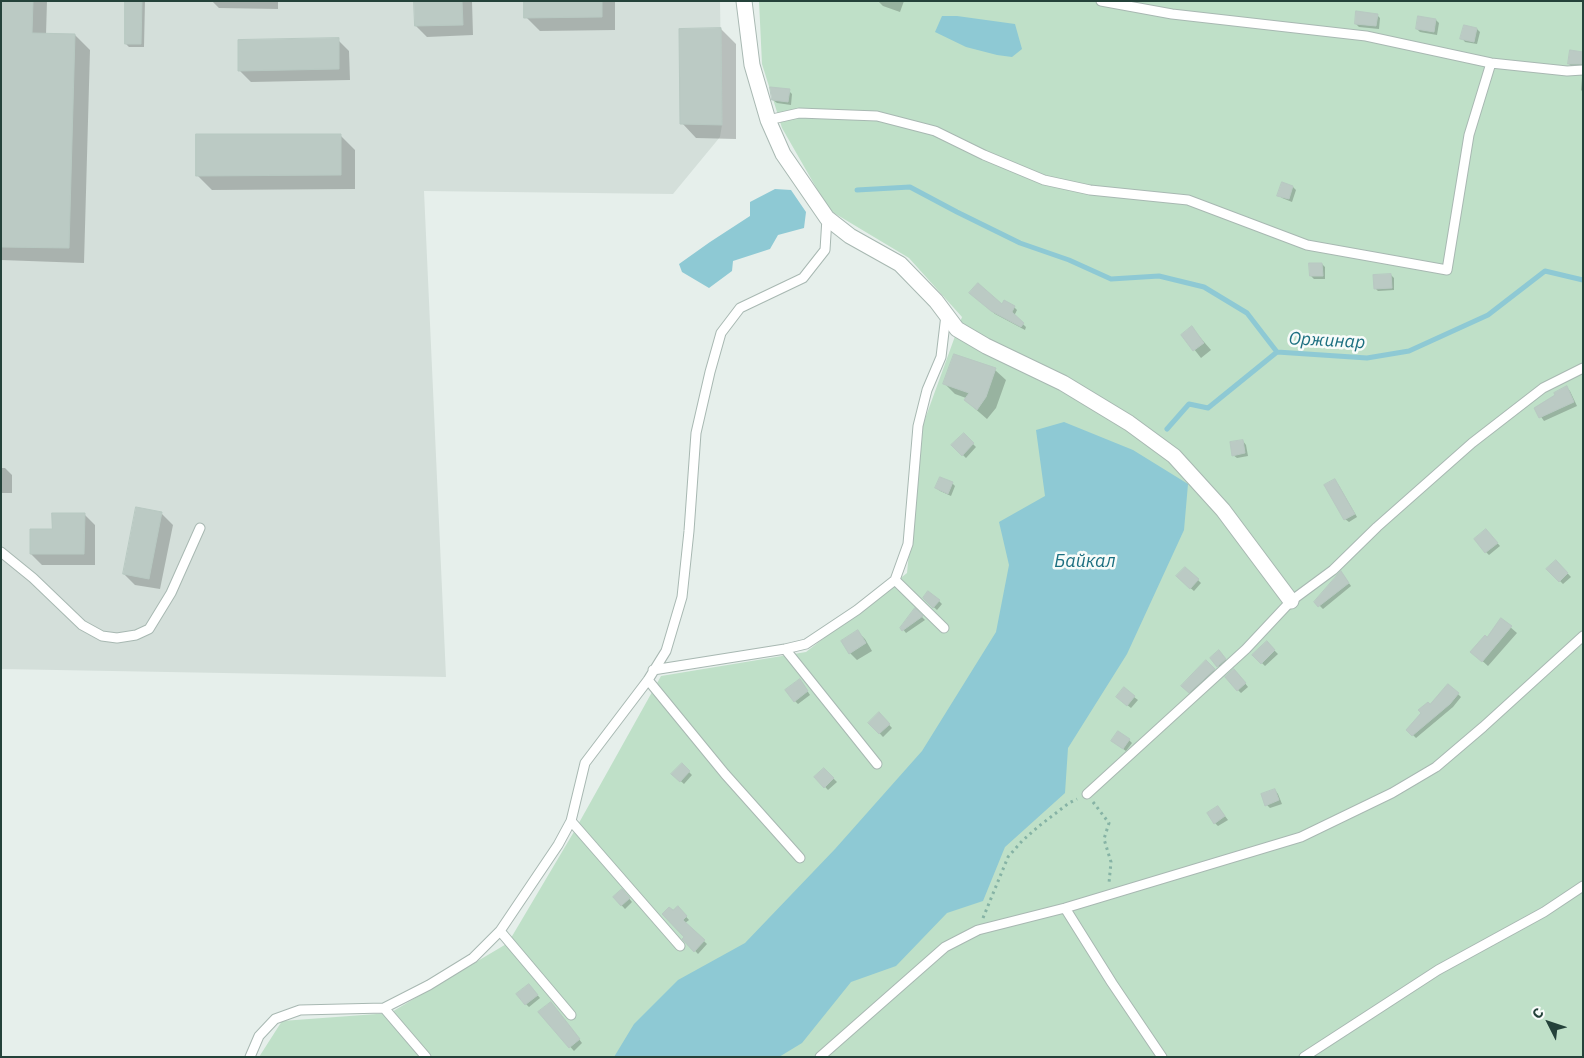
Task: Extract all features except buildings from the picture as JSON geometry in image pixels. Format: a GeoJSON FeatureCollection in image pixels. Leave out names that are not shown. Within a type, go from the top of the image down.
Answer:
{"type":"FeatureCollection","features":[{"type":"Feature","properties":{"kind":"street"},"geometry":{"type":"LineString","coordinates":[[744,1],[752,65],[768,120],[783,154],[827,218],[850,236],[900,264],[936,301],[957,330],[1064,383],[1129,423],[1174,456],[1223,510],[1291,601]]}},
{"type":"Feature","properties":{"kind":"lane"},"geometry":{"type":"LineString","coordinates":[[1101,1],[1172,14],[1366,36],[1491,63],[1567,71],[1583,70]]}},
{"type":"Feature","properties":{"kind":"lane"},"geometry":{"type":"LineString","coordinates":[[768,120],[799,113],[877,116],[935,131],[984,156],[1044,180],[1090,190],[1188,200],[1307,244],[1447,270],[1469,135],[1491,63]]}},
{"type":"Feature","properties":{"kind":"lane"},"geometry":{"type":"LineString","coordinates":[[250,1057],[259,1036],[275,1020],[300,1010],[384,1008],[429,985],[473,958],[500,931],[558,846],[572,821],[585,763],[648,680],[666,652],[682,597],[696,433],[710,372],[722,333],[740,308],[803,278],[825,250],[827,218]]}},
{"type":"Feature","properties":{"kind":"lane"},"geometry":{"type":"LineString","coordinates":[[654,670],[806,644],[856,610],[895,580],[908,544],[918,426],[927,390],[941,356],[946,315]]}},
{"type":"Feature","properties":{"kind":"lane"},"geometry":{"type":"LineString","coordinates":[[1087,794],[1246,649],[1291,601],[1332,570],[1377,527],[1472,443],[1543,388],[1583,368]]}},
{"type":"Feature","properties":{"kind":"lane"},"geometry":{"type":"LineString","coordinates":[[1,552],[33,578],[82,625],[102,636],[117,638],[136,635],[148,629],[171,593],[200,528]]}},
{"type":"Feature","properties":{"kind":"lane"},"geometry":{"type":"LineString","coordinates":[[895,580],[944,628]]}},
{"type":"Feature","properties":{"kind":"lane"},"geometry":{"type":"LineString","coordinates":[[820,1057],[945,947],[978,930],[1108,896],[1301,837],[1392,792],[1436,767],[1583,636]]}},
{"type":"Feature","properties":{"kind":"lane"},"geometry":{"type":"LineString","coordinates":[[785,649],[877,764]]}},
{"type":"Feature","properties":{"kind":"lane"},"geometry":{"type":"LineString","coordinates":[[648,680],[726,774],[800,858]]}},
{"type":"Feature","properties":{"kind":"lane"},"geometry":{"type":"LineString","coordinates":[[572,821],[680,946]]}},
{"type":"Feature","properties":{"kind":"lane"},"geometry":{"type":"LineString","coordinates":[[1304,1057],[1438,970],[1544,912],[1583,886]]}},
{"type":"Feature","properties":{"kind":"lane"},"geometry":{"type":"LineString","coordinates":[[1065,908],[1112,983],[1162,1057]]}},
{"type":"Feature","properties":{"kind":"lane"},"geometry":{"type":"LineString","coordinates":[[500,931],[571,1015]]}},
{"type":"Feature","properties":{"kind":"lane"},"geometry":{"type":"LineString","coordinates":[[384,1008],[426,1057]]}},
{"type":"Feature","properties":{"kind":"path"},"geometry":{"type":"LineString","coordinates":[[978,930],[1008,857],[1039,826],[1068,803],[1087,794],[1109,823],[1104,839],[1111,862],[1108,896]]}},
{"type":"Feature","properties":{"kind":"shaded area"},"geometry":{"type":"Polygon","coordinates":[[[1,1],[720,1],[722,125],[720,137],[673,194],[424,191],[446,677],[1,669],[1,1]]]}},
{"type":"Feature","properties":{"kind":"green space"},"geometry":{"type":"Polygon","coordinates":[[[759,1],[1583,1],[1583,1057],[259,1057],[282,1021],[390,1013],[508,943],[575,830],[661,676],[806,652],[907,573],[921,430],[962,317],[909,258],[829,210],[782,128],[762,64],[759,1]]]}},
{"type":"Feature","properties":{"kind":"water"},"geometry":{"type":"Polygon","coordinates":[[[942,16],[957,16],[1015,24],[1022,49],[1012,57],[966,47],[935,32],[942,16]]]}},
{"type":"Feature","properties":{"kind":"water"},"geometry":{"type":"Polygon","coordinates":[[[775,189],[791,190],[806,212],[804,228],[778,235],[770,249],[733,261],[732,271],[709,288],[682,272],[679,264],[750,216],[750,202],[775,189]]]}},
{"type":"Feature","properties":{"kind":"water","name":"Байкал"},"geometry":{"type":"Polygon","coordinates":[[[1064,422],[1133,450],[1188,484],[1184,530],[1127,654],[1068,748],[1065,793],[1005,847],[983,901],[947,913],[896,966],[851,982],[802,1043],[779,1057],[614,1057],[634,1024],[678,980],[745,943],[835,849],[922,751],[996,632],[1009,565],[999,522],[1045,496],[1036,430],[1064,422]]]}},
{"type":"Feature","properties":{"kind":"waterway"},"geometry":{"type":"LineString","coordinates":[[857,190],[910,187],[1020,243],[1069,260],[1111,279],[1159,276],[1204,287],[1247,313],[1277,352]]}},
{"type":"Feature","properties":{"kind":"waterway","name":"Оржинар"},"geometry":{"type":"LineString","coordinates":[[1167,429],[1189,404],[1208,408],[1277,352],[1367,358],[1409,351],[1488,315],[1545,271],[1583,280]]}}]}
